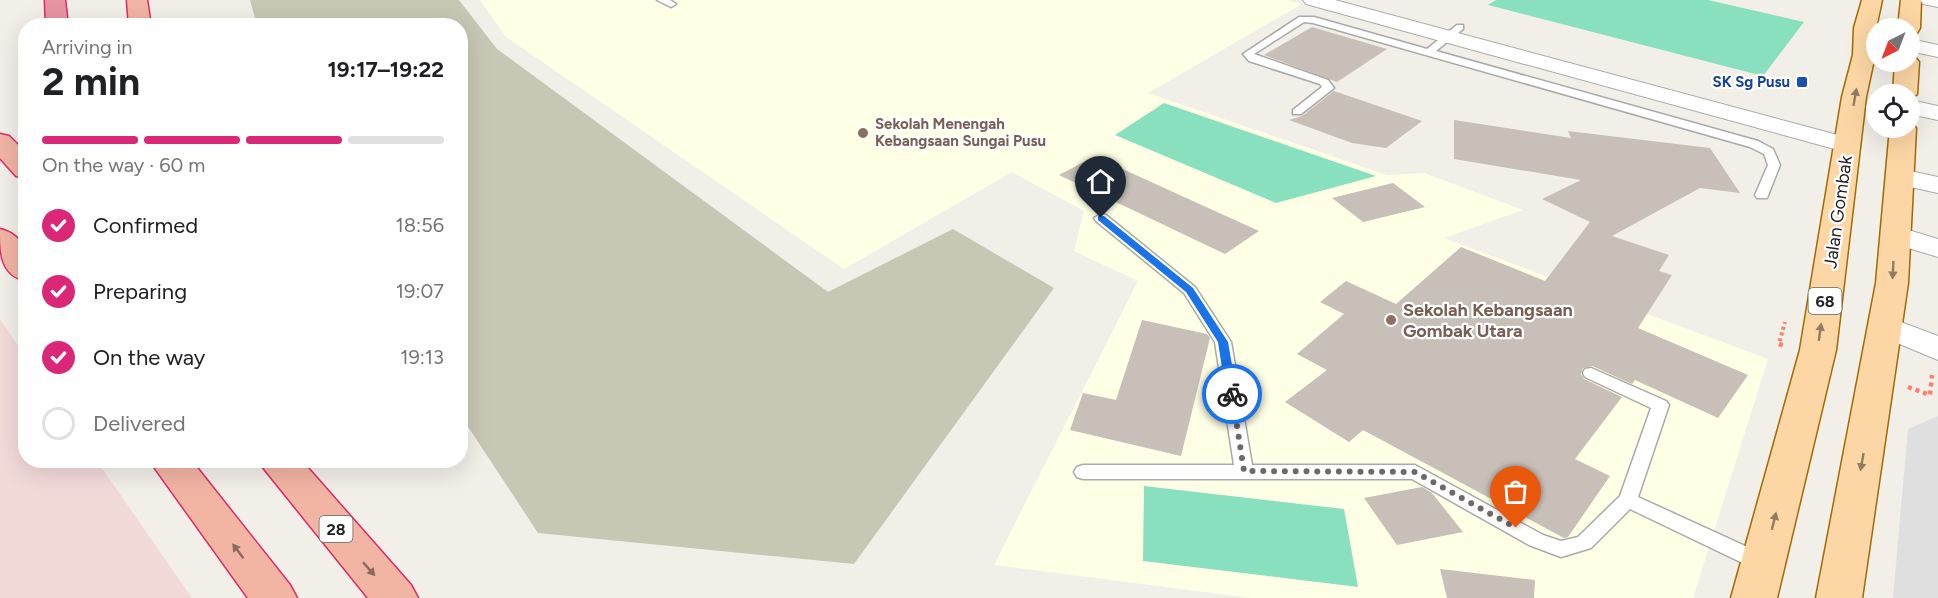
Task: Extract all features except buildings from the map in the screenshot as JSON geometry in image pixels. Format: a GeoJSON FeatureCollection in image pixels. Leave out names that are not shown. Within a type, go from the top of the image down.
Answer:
{"type":"FeatureCollection","features":[{"type":"Feature","properties":{"kind":"highway"},"geometry":{"type":"LineString","coordinates":[[55,0],[56,18]]}},
{"type":"Feature","properties":{"kind":"highway"},"geometry":{"type":"LineString","coordinates":[[137,0],[139,18]]}},
{"type":"Feature","properties":{"kind":"highway"},"geometry":{"type":"LineString","coordinates":[[0,141],[18,162]]}},
{"type":"Feature","properties":{"kind":"highway"},"geometry":{"type":"LineString","coordinates":[[0,238],[18,262]]}},
{"type":"Feature","properties":{"kind":"highway"},"geometry":{"type":"LineString","coordinates":[[175,468],[274,598]]}},
{"type":"Feature","properties":{"kind":"highway","name":"28"},"geometry":{"type":"LineString","coordinates":[[284,468],[394,598]]}},
{"type":"Feature","properties":{"kind":"main road","name":"Jalan Gombak"},"geometry":{"type":"LineString","coordinates":[[1754,598],[1818,350],[1872,0]]}},
{"type":"Feature","properties":{"kind":"main road"},"geometry":{"type":"LineString","coordinates":[[1910,18],[1911,0]]}},
{"type":"Feature","properties":{"kind":"main road"},"geometry":{"type":"LineString","coordinates":[[1839,598],[1892,283],[1903,138]]}},
{"type":"Feature","properties":{"kind":"street"},"geometry":{"type":"LineString","coordinates":[[1313,0],[1454,32],[1849,138]]}},
{"type":"Feature","properties":{"kind":"street"},"geometry":{"type":"LineString","coordinates":[[1358,0],[1454,32]]}},
{"type":"Feature","properties":{"kind":"street"},"geometry":{"type":"LineString","coordinates":[[1930,0],[1938,1]]}},
{"type":"Feature","properties":{"kind":"street"},"geometry":{"type":"LineString","coordinates":[[1920,47],[1938,51]]}},
{"type":"Feature","properties":{"kind":"street"},"geometry":{"type":"LineString","coordinates":[[1920,109],[1938,112]]}},
{"type":"Feature","properties":{"kind":"street"},"geometry":{"type":"LineString","coordinates":[[1901,177],[1938,185]]}},
{"type":"Feature","properties":{"kind":"street"},"geometry":{"type":"LineString","coordinates":[[1895,235],[1938,248]]}},
{"type":"Feature","properties":{"kind":"street"},"geometry":{"type":"LineString","coordinates":[[1886,326],[1935,361]]}},
{"type":"Feature","properties":{"kind":"lane"},"geometry":{"type":"LineString","coordinates":[[1297,112],[1328,88],[1324,82],[1253,60],[1248,54],[1302,20],[1314,20],[1754,144],[1769,152],[1774,165],[1762,195]]}},
{"type":"Feature","properties":{"kind":"lane"},"geometry":{"type":"LineString","coordinates":[[1428,53],[1454,32]]}},
{"type":"Feature","properties":{"kind":"lane"},"geometry":{"type":"LineString","coordinates":[[1101,218],[1190,290],[1223,342],[1244,471]]}},
{"type":"Feature","properties":{"kind":"lane"},"geometry":{"type":"LineString","coordinates":[[1083,472],[1415,472],[1536,540],[1561,549],[1584,543],[1628,500],[1660,405],[1591,373]]}},
{"type":"Feature","properties":{"kind":"lane"},"geometry":{"type":"LineString","coordinates":[[1628,500],[1763,564]]}},
{"type":"Feature","properties":{"kind":"path"},"geometry":{"type":"LineString","coordinates":[[1779,344],[1787,314]]}},
{"type":"Feature","properties":{"kind":"path"},"geometry":{"type":"LineString","coordinates":[[1930,395],[1935,361]]}},
{"type":"Feature","properties":{"kind":"shaded area"},"geometry":{"type":"Polygon","coordinates":[[[250,0],[459,0],[497,49],[828,292],[953,229],[1054,288],[854,564],[538,533],[468,427],[468,18],[255,18],[250,0]]]}},
{"type":"Feature","properties":{"kind":"shaded area","name":"Sekolah Kebangsaan Gombak Utara"},"geometry":{"type":"Polygon","coordinates":[[[480,0],[1286,0],[1302,4],[1148,93],[1387,175],[1424,173],[1523,210],[1444,238],[1768,359],[1693,598],[1251,598],[994,565],[1138,281],[1074,251],[1084,211],[1012,172],[844,269],[506,37],[480,0]]]}},
{"type":"Feature","properties":{"kind":"shaded area"},"geometry":{"type":"Polygon","coordinates":[[[0,319],[18,346],[18,468],[102,468],[192,598],[0,598],[0,319]]]}},
{"type":"Feature","properties":{"kind":"shaded area"},"geometry":{"type":"Polygon","coordinates":[[[1938,416],[1938,598],[1893,598],[1908,429],[1938,416]]]}},
{"type":"Feature","properties":{"kind":"green space"},"geometry":{"type":"Polygon","coordinates":[[[1496,0],[1708,0],[1804,22],[1763,76],[1488,5],[1496,0]]]}},
{"type":"Feature","properties":{"kind":"green space"},"geometry":{"type":"Polygon","coordinates":[[[1164,103],[1376,176],[1276,203],[1115,135],[1164,103]]]}},
{"type":"Feature","properties":{"kind":"green space"},"geometry":{"type":"Polygon","coordinates":[[[1144,486],[1344,509],[1358,587],[1143,561],[1144,486]]]}},
{"type":"Feature","properties":{"kind":"way so far"},"geometry":{"type":"LineString","coordinates":[[1232,394],[1244,471],[1415,472],[1516,528]]}},
{"type":"Feature","properties":{"kind":"place","name":"SK Sg Pusu"},"geometry":{"type":"Point","coordinates":[1802,82]}},
{"type":"Feature","properties":{"kind":"place","name":"Sekolah Menengah Kebangsaan Sungai Pusu"},"geometry":{"type":"Point","coordinates":[863,133]}},
{"type":"Feature","properties":{"kind":"place","name":"Sekolah Kebangsaan Gombak Utara"},"geometry":{"type":"Point","coordinates":[1391,320]}},
{"type":"Feature","properties":{"kind":"route"},"geometry":{"type":"LineString","coordinates":[[1101,218],[1190,290],[1223,342],[1232,394]]}}]}
